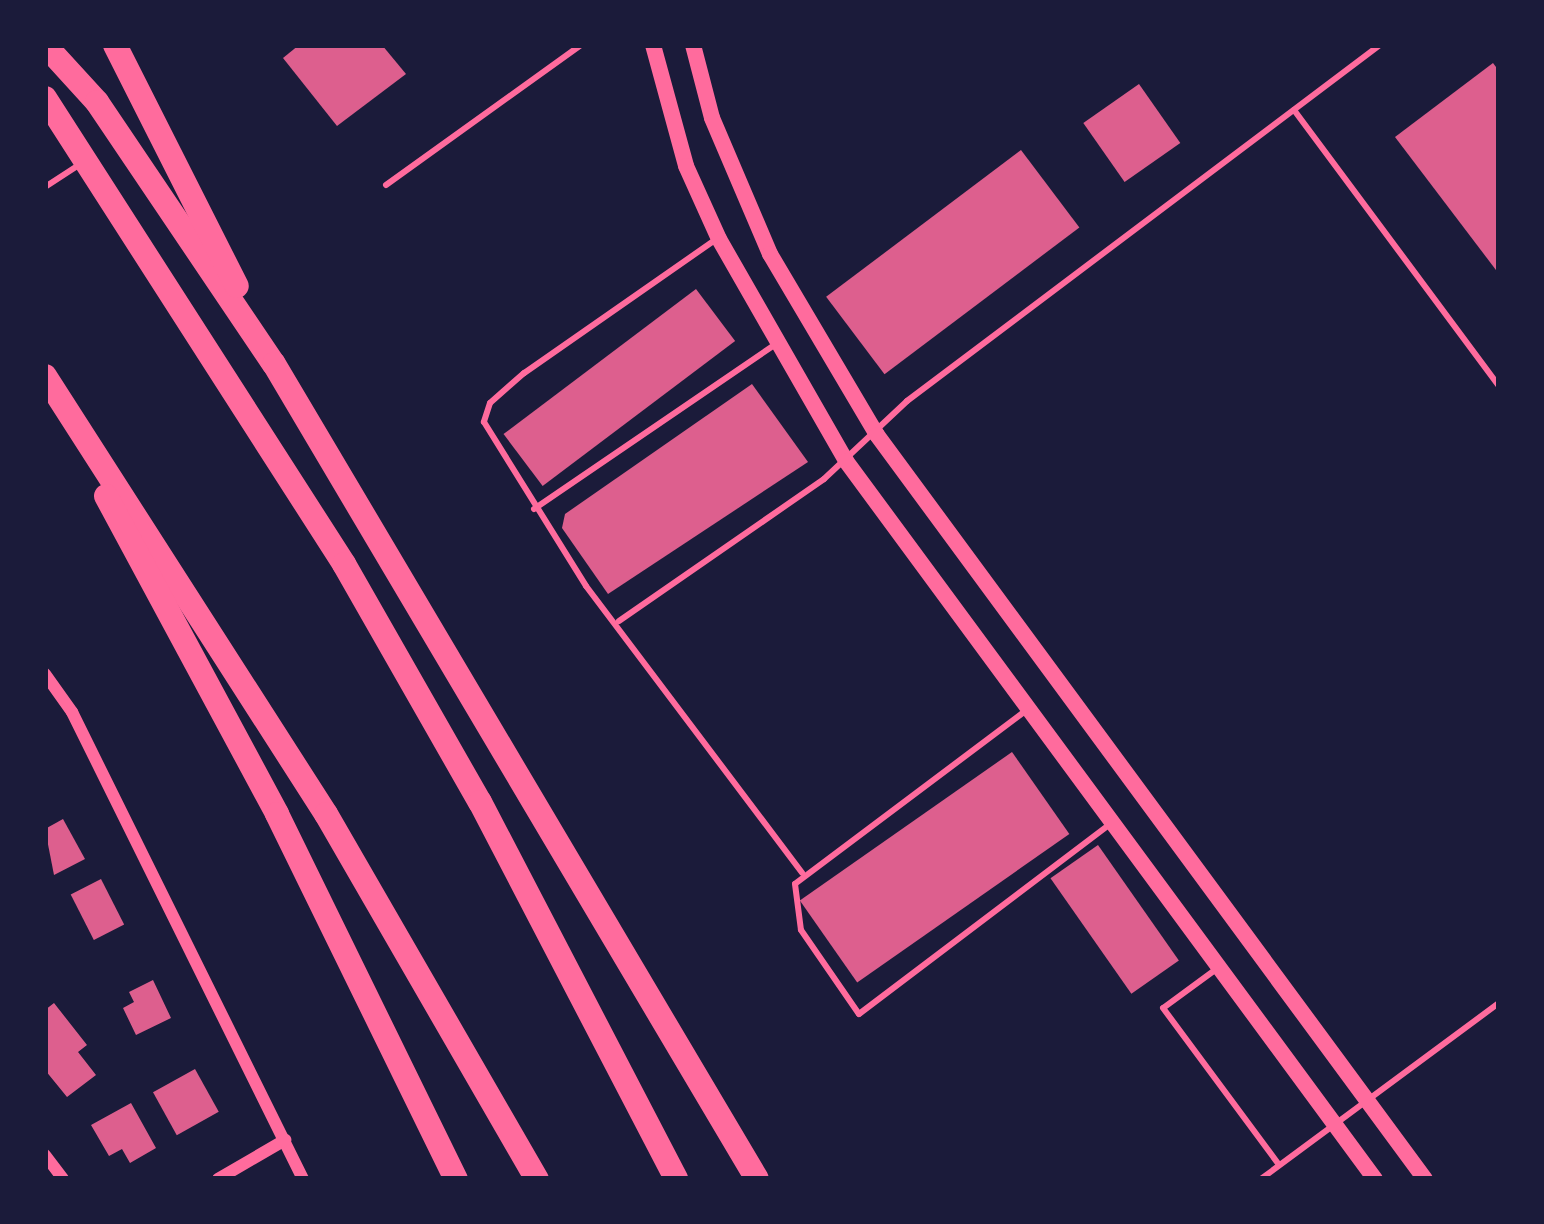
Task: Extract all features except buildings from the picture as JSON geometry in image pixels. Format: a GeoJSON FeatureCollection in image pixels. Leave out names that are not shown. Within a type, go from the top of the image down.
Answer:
{"type":"FeatureCollection","features":[{"type":"Feature","properties":{"kind":"highway"},"geometry":{"type":"LineString","coordinates":[[45,45],[97,102],[274,364],[758,1179]]}},
{"type":"Feature","properties":{"kind":"highway"},"geometry":{"type":"LineString","coordinates":[[116,45],[274,364]]}},
{"type":"Feature","properties":{"kind":"highway"},"geometry":{"type":"LineString","coordinates":[[45,98],[406,672],[676,1179]]}},
{"type":"Feature","properties":{"kind":"highway"},"geometry":{"type":"LineString","coordinates":[[45,380],[277,814],[456,1179]]}},
{"type":"Feature","properties":{"kind":"highway"},"geometry":{"type":"LineString","coordinates":[[45,380],[326,814],[538,1179]]}},
{"type":"Feature","properties":{"kind":"street"},"geometry":{"type":"LineString","coordinates":[[653,45],[686,166],[718,239],[846,461],[1223,964],[1375,1179]]}},
{"type":"Feature","properties":{"kind":"street"},"geometry":{"type":"LineString","coordinates":[[693,45],[712,118],[770,254],[877,435],[1371,1096],[1425,1179]]}},
{"type":"Feature","properties":{"kind":"street"},"geometry":{"type":"LineString","coordinates":[[45,674],[72,712],[303,1179]]}},
{"type":"Feature","properties":{"kind":"street"},"geometry":{"type":"LineString","coordinates":[[218,1179],[285,1140]]}},
{"type":"Feature","properties":{"kind":"street"},"geometry":{"type":"LineString","coordinates":[[45,1155],[63,1179]]}},
{"type":"Feature","properties":{"kind":"lane"},"geometry":{"type":"LineString","coordinates":[[386,185],[581,45]]}},
{"type":"Feature","properties":{"kind":"lane"},"geometry":{"type":"LineString","coordinates":[[619,621],[846,461],[907,401],[1380,45]]}},
{"type":"Feature","properties":{"kind":"lane"},"geometry":{"type":"LineString","coordinates":[[1294,110],[1499,386]]}},
{"type":"Feature","properties":{"kind":"lane"},"geometry":{"type":"LineString","coordinates":[[45,187],[87,160]]}},
{"type":"Feature","properties":{"kind":"lane"},"geometry":{"type":"LineString","coordinates":[[718,239],[490,403],[485,432],[534,509],[802,873]]}},
{"type":"Feature","properties":{"kind":"lane"},"geometry":{"type":"LineString","coordinates":[[534,509],[775,345]]}},
{"type":"Feature","properties":{"kind":"lane"},"geometry":{"type":"LineString","coordinates":[[1028,708],[802,873],[793,896],[801,930],[859,1014],[1115,820]]}},
{"type":"Feature","properties":{"kind":"lane"},"geometry":{"type":"LineString","coordinates":[[1223,964],[1163,1008],[1280,1166]]}},
{"type":"Feature","properties":{"kind":"lane"},"geometry":{"type":"LineString","coordinates":[[1261,1179],[1499,1003]]}}]}
